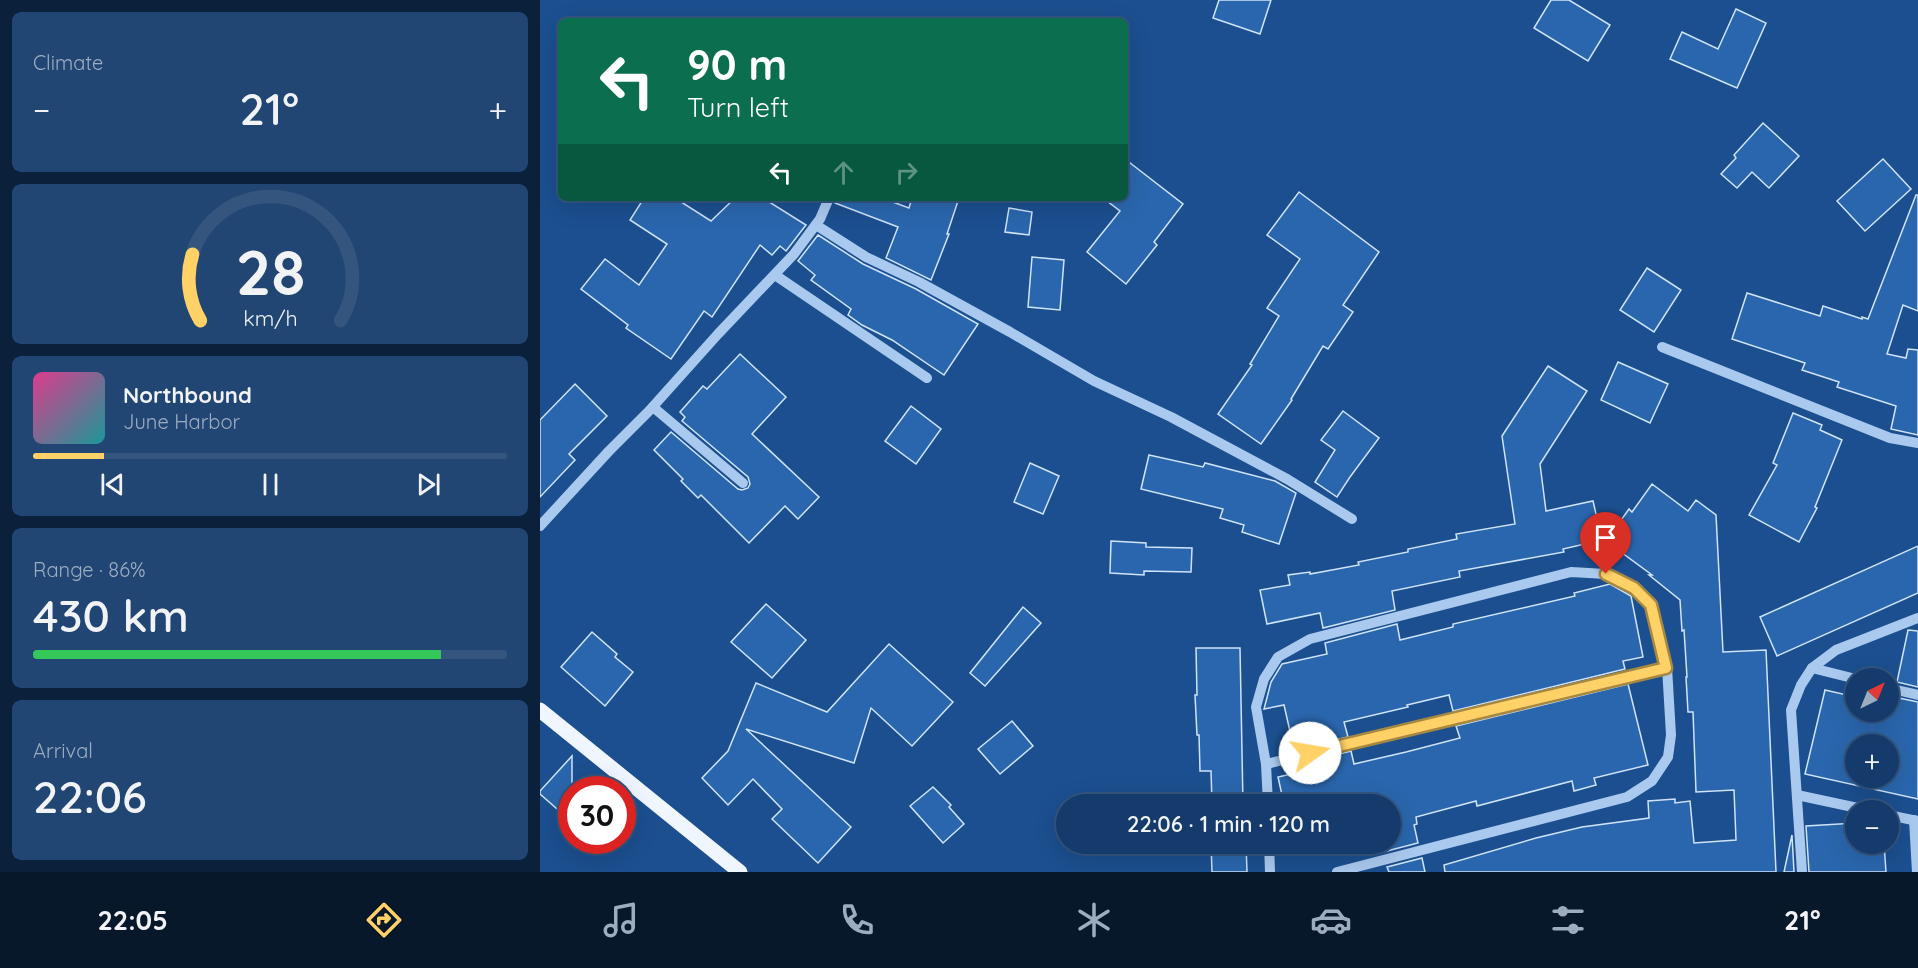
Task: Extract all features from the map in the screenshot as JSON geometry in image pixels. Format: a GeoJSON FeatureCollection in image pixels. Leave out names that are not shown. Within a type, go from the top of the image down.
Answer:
{"type":"FeatureCollection","features":[{"type":"Feature","properties":{"kind":"main road"},"geometry":{"type":"LineString","coordinates":[[540,710],[740,872]]}},
{"type":"Feature","properties":{"kind":"street"},"geometry":{"type":"LineString","coordinates":[[540,526],[609,451],[653,408],[718,334],[775,276],[816,225],[828,201]]}},
{"type":"Feature","properties":{"kind":"street"},"geometry":{"type":"LineString","coordinates":[[816,225],[867,257],[1000,326],[1094,381],[1171,417],[1287,479],[1352,519]]}},
{"type":"Feature","properties":{"kind":"street"},"geometry":{"type":"LineString","coordinates":[[775,276],[927,378]]}},
{"type":"Feature","properties":{"kind":"street"},"geometry":{"type":"LineString","coordinates":[[1662,347],[1890,438],[1918,443]]}},
{"type":"Feature","properties":{"kind":"street"},"geometry":{"type":"LineString","coordinates":[[653,408],[744,483]]}},
{"type":"Feature","properties":{"kind":"street"},"geometry":{"type":"LineString","coordinates":[[1268,794],[1266,764],[1256,707],[1263,679],[1278,657],[1310,639],[1571,572],[1606,574],[1634,588],[1651,605],[1666,668],[1671,735],[1668,757],[1652,781],[1627,797],[1337,872]]}},
{"type":"Feature","properties":{"kind":"street"},"geometry":{"type":"LineString","coordinates":[[1802,872],[1791,710],[1801,685],[1812,668],[1836,650],[1918,618]]}},
{"type":"Feature","properties":{"kind":"street"},"geometry":{"type":"LineString","coordinates":[[1266,764],[1666,668]]}},
{"type":"Feature","properties":{"kind":"street"},"geometry":{"type":"LineString","coordinates":[[1812,668],[1845,676]]}},
{"type":"Feature","properties":{"kind":"street"},"geometry":{"type":"LineString","coordinates":[[1899,691],[1918,695]]}},
{"type":"Feature","properties":{"kind":"street"},"geometry":{"type":"LineString","coordinates":[[1797,795],[1845,805]]}},
{"type":"Feature","properties":{"kind":"street"},"geometry":{"type":"LineString","coordinates":[[1899,817],[1916,820],[1917,872]]}},
{"type":"Feature","properties":{"kind":"street"},"geometry":{"type":"LineString","coordinates":[[1269,854],[1270,872]]}},
{"type":"Feature","properties":{"kind":"building"},"geometry":{"type":"Polygon","coordinates":[[[1219,0],[1271,0],[1260,34],[1213,18],[1219,0]]]}},
{"type":"Feature","properties":{"kind":"building"},"geometry":{"type":"Polygon","coordinates":[[[1551,0],[1569,0],[1610,25],[1588,61],[1534,28],[1551,0]]]}},
{"type":"Feature","properties":{"kind":"building"},"geometry":{"type":"Polygon","coordinates":[[[1736,9],[1766,23],[1737,88],[1670,59],[1682,32],[1718,49],[1736,9]]]}},
{"type":"Feature","properties":{"kind":"building"},"geometry":{"type":"Polygon","coordinates":[[[1763,123],[1799,156],[1769,188],[1752,172],[1737,188],[1721,174],[1736,158],[1734,155],[1763,123]]]}},
{"type":"Feature","properties":{"kind":"building"},"geometry":{"type":"Polygon","coordinates":[[[1883,159],[1911,189],[1865,231],[1837,201],[1883,159]]]}},
{"type":"Feature","properties":{"kind":"building"},"geometry":{"type":"Polygon","coordinates":[[[1128,161],[1183,204],[1154,242],[1157,245],[1126,284],[1087,252],[1120,211],[1107,201],[1128,201],[1128,161]]]}},
{"type":"Feature","properties":{"kind":"building"},"geometry":{"type":"Polygon","coordinates":[[[1299,192],[1379,252],[1343,305],[1353,312],[1328,349],[1323,346],[1292,400],[1261,444],[1218,414],[1252,365],[1250,364],[1279,316],[1267,308],[1300,259],[1267,235],[1299,192]]]}},
{"type":"Feature","properties":{"kind":"building"},"geometry":{"type":"Polygon","coordinates":[[[1916,195],[1918,195],[1918,311],[1903,305],[1887,354],[1906,358],[1908,349],[1918,350],[1918,435],[1891,429],[1896,406],[1837,387],[1839,382],[1802,370],[1805,363],[1732,339],[1747,293],[1820,316],[1823,306],[1868,319],[1916,195]]]}},
{"type":"Feature","properties":{"kind":"building"},"geometry":{"type":"Polygon","coordinates":[[[642,201],[680,201],[711,221],[732,201],[768,201],[806,225],[786,251],[780,246],[772,255],[760,245],[712,317],[704,311],[671,359],[626,328],[628,325],[581,289],[605,259],[639,285],[667,244],[630,220],[642,201]]]}},
{"type":"Feature","properties":{"kind":"building"},"geometry":{"type":"Polygon","coordinates":[[[835,201],[890,201],[909,208],[911,201],[958,201],[947,234],[949,234],[931,280],[886,258],[898,227],[835,203],[835,201]]]}},
{"type":"Feature","properties":{"kind":"building"},"geometry":{"type":"Polygon","coordinates":[[[1009,208],[1032,212],[1029,235],[1005,232],[1009,208]]]}},
{"type":"Feature","properties":{"kind":"building"},"geometry":{"type":"Polygon","coordinates":[[[818,235],[863,264],[916,289],[978,324],[944,375],[892,340],[848,315],[851,309],[811,280],[815,275],[798,261],[818,235]]]}},
{"type":"Feature","properties":{"kind":"building"},"geometry":{"type":"Polygon","coordinates":[[[1032,257],[1064,260],[1060,310],[1028,307],[1032,257]]]}},
{"type":"Feature","properties":{"kind":"building"},"geometry":{"type":"Polygon","coordinates":[[[1647,268],[1681,290],[1654,332],[1620,310],[1647,268]]]}},
{"type":"Feature","properties":{"kind":"building"},"geometry":{"type":"Polygon","coordinates":[[[740,354],[786,397],[752,434],[819,497],[798,519],[785,506],[749,543],[701,495],[698,498],[654,450],[671,432],[738,489],[748,488],[750,484],[748,477],[682,421],[685,417],[680,412],[703,386],[707,389],[740,354]]]}},
{"type":"Feature","properties":{"kind":"building"},"geometry":{"type":"Polygon","coordinates":[[[1618,362],[1668,384],[1650,423],[1601,400],[1618,362]]]}},
{"type":"Feature","properties":{"kind":"building"},"geometry":{"type":"Polygon","coordinates":[[[1548,366],[1587,391],[1540,464],[1546,511],[1593,501],[1602,540],[1563,549],[1564,552],[1459,571],[1460,577],[1392,591],[1395,610],[1323,628],[1320,613],[1267,624],[1260,590],[1290,585],[1288,575],[1310,572],[1310,574],[1359,565],[1358,562],[1457,539],[1456,534],[1515,524],[1502,436],[1548,366]]]}},
{"type":"Feature","properties":{"kind":"building"},"geometry":{"type":"Polygon","coordinates":[[[575,384],[607,416],[569,454],[575,460],[540,497],[540,420],[575,384]]]}},
{"type":"Feature","properties":{"kind":"building"},"geometry":{"type":"Polygon","coordinates":[[[911,406],[941,429],[916,464],[885,441],[911,406]]]}},
{"type":"Feature","properties":{"kind":"building"},"geometry":{"type":"Polygon","coordinates":[[[1343,411],[1379,438],[1337,497],[1315,482],[1335,450],[1321,440],[1343,411]]]}},
{"type":"Feature","properties":{"kind":"building"},"geometry":{"type":"Polygon","coordinates":[[[1793,413],[1822,425],[1820,430],[1842,440],[1815,507],[1817,508],[1799,542],[1749,515],[1777,465],[1773,463],[1793,413]]]}},
{"type":"Feature","properties":{"kind":"building"},"geometry":{"type":"Polygon","coordinates":[[[1149,455],[1203,467],[1205,463],[1275,481],[1296,493],[1279,544],[1242,532],[1244,525],[1220,518],[1223,509],[1141,489],[1149,455]]]}},
{"type":"Feature","properties":{"kind":"building"},"geometry":{"type":"Polygon","coordinates":[[[1030,463],[1059,476],[1043,514],[1014,502],[1030,463]]]}},
{"type":"Feature","properties":{"kind":"building"},"geometry":{"type":"Polygon","coordinates":[[[1652,484],[1688,511],[1696,500],[1716,515],[1723,652],[1766,650],[1776,872],[1445,872],[1444,865],[1536,838],[1582,827],[1649,818],[1648,801],[1675,799],[1675,803],[1690,801],[1694,843],[1736,840],[1734,790],[1696,792],[1693,712],[1688,712],[1684,630],[1682,631],[1680,600],[1649,575],[1652,575],[1606,541],[1629,509],[1632,512],[1652,484]]]}},
{"type":"Feature","properties":{"kind":"building"},"geometry":{"type":"Polygon","coordinates":[[[1111,541],[1146,543],[1146,547],[1192,548],[1191,572],[1144,571],[1144,575],[1110,573],[1111,541]]]}},
{"type":"Feature","properties":{"kind":"building"},"geometry":{"type":"Polygon","coordinates":[[[1918,546],[1918,593],[1777,656],[1760,617],[1918,546]]]}},
{"type":"Feature","properties":{"kind":"building"},"geometry":{"type":"Polygon","coordinates":[[[1610,584],[1631,596],[1643,657],[1623,661],[1625,669],[1453,711],[1449,695],[1407,705],[1408,707],[1344,722],[1348,737],[1294,749],[1284,705],[1264,709],[1271,682],[1282,664],[1327,654],[1325,643],[1397,624],[1400,640],[1453,627],[1453,624],[1575,596],[1574,593],[1610,584]]]}},
{"type":"Feature","properties":{"kind":"building"},"geometry":{"type":"Polygon","coordinates":[[[766,604],[806,640],[772,678],[731,642],[766,604]]]}},
{"type":"Feature","properties":{"kind":"building"},"geometry":{"type":"Polygon","coordinates":[[[1023,607],[1041,623],[985,686],[970,673],[1023,607]]]}},
{"type":"Feature","properties":{"kind":"building"},"geometry":{"type":"Polygon","coordinates":[[[1908,630],[1918,631],[1918,687],[1899,682],[1908,630]]]}},
{"type":"Feature","properties":{"kind":"building"},"geometry":{"type":"Polygon","coordinates":[[[592,632],[617,654],[615,657],[633,672],[605,706],[561,667],[592,632]]]}},
{"type":"Feature","properties":{"kind":"building"},"geometry":{"type":"Polygon","coordinates":[[[889,644],[953,702],[912,746],[871,708],[854,763],[746,729],[851,827],[818,863],[772,819],[782,809],[753,779],[728,805],[702,778],[728,751],[756,683],[827,712],[889,644]]]}},
{"type":"Feature","properties":{"kind":"building"},"geometry":{"type":"Polygon","coordinates":[[[1196,648],[1240,648],[1243,794],[1212,794],[1211,771],[1200,771],[1195,695],[1197,695],[1196,648]]]}},
{"type":"Feature","properties":{"kind":"building"},"geometry":{"type":"Polygon","coordinates":[[[1628,684],[1648,765],[1594,778],[1596,785],[1574,791],[1572,781],[1477,806],[1476,801],[1416,817],[1417,824],[1414,825],[1418,843],[1401,847],[1401,794],[1282,794],[1278,777],[1300,772],[1298,764],[1351,751],[1354,764],[1406,752],[1460,738],[1456,726],[1628,684]]]}},
{"type":"Feature","properties":{"kind":"building"},"geometry":{"type":"Polygon","coordinates":[[[1825,690],[1845,695],[1845,722],[1899,722],[1899,698],[1918,702],[1918,799],[1868,788],[1899,788],[1899,734],[1845,734],[1845,783],[1805,774],[1825,690]]]}},
{"type":"Feature","properties":{"kind":"building"},"geometry":{"type":"Polygon","coordinates":[[[1012,721],[1033,746],[1000,774],[978,749],[1012,721]]]}},
{"type":"Feature","properties":{"kind":"building"},"geometry":{"type":"Polygon","coordinates":[[[572,756],[572,776],[558,776],[558,810],[540,794],[540,791],[572,756]]]}},
{"type":"Feature","properties":{"kind":"building"},"geometry":{"type":"Polygon","coordinates":[[[933,787],[951,805],[949,807],[964,824],[943,843],[910,806],[933,787]]]}},
{"type":"Feature","properties":{"kind":"building"},"geometry":{"type":"Polygon","coordinates":[[[1845,824],[1845,854],[1885,854],[1886,872],[1809,872],[1806,826],[1845,824]]]}},
{"type":"Feature","properties":{"kind":"building"},"geometry":{"type":"Polygon","coordinates":[[[1792,835],[1794,872],[1784,872],[1792,835]]]}},
{"type":"Feature","properties":{"kind":"building"},"geometry":{"type":"Polygon","coordinates":[[[1211,854],[1246,854],[1247,872],[1212,872],[1211,854]]]}},
{"type":"Feature","properties":{"kind":"building"},"geometry":{"type":"Polygon","coordinates":[[[1422,858],[1425,872],[1389,872],[1387,867],[1422,858]]]}},
{"type":"Feature","properties":{"kind":"route"},"geometry":{"type":"LineString","coordinates":[[1310,753],[1666,668],[1651,605],[1634,588],[1606,574]]}}]}
